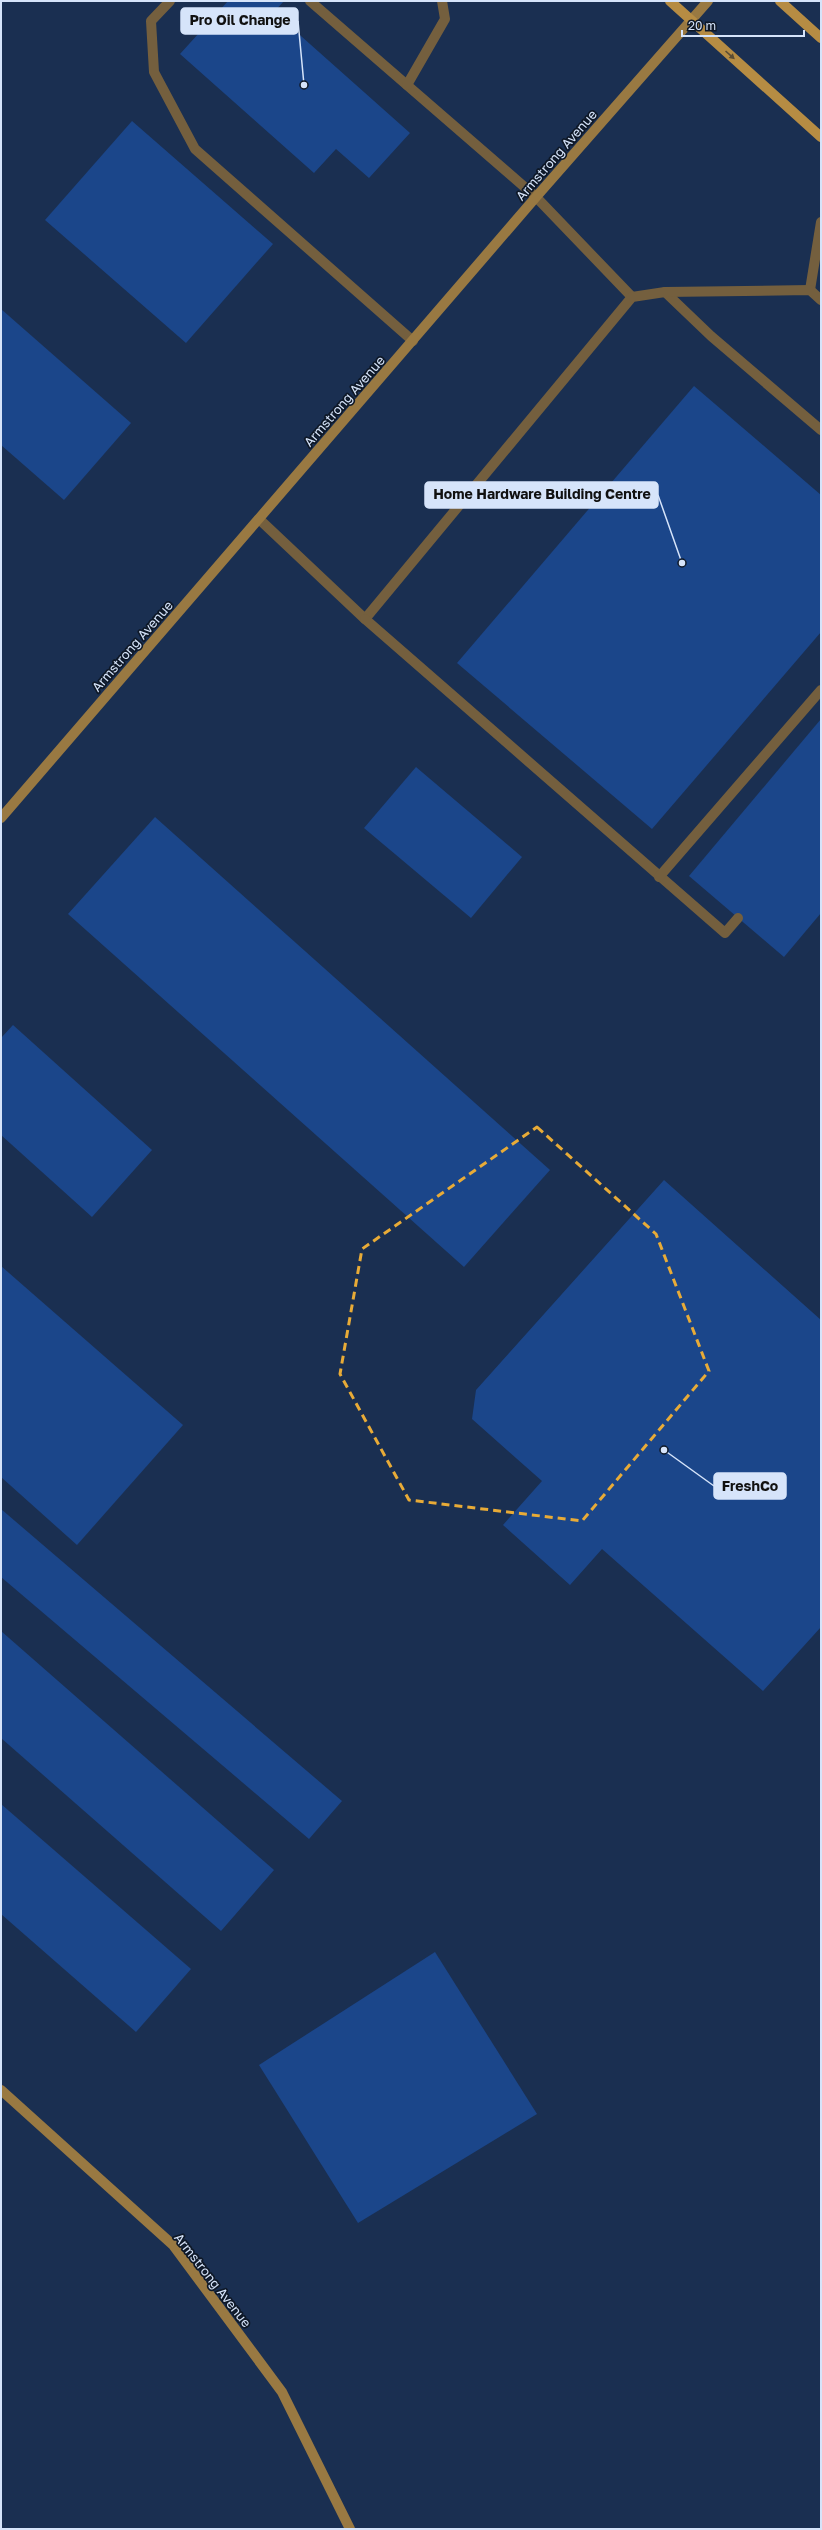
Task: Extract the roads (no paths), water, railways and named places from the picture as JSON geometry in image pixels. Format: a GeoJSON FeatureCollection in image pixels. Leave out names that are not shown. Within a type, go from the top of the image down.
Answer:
{"type":"FeatureCollection","features":[{"type":"Feature","properties":{"kind":"main road"},"geometry":{"type":"LineString","coordinates":[[670,1],[821,137]]}},
{"type":"Feature","properties":{"kind":"main road"},"geometry":{"type":"LineString","coordinates":[[780,1],[821,38]]}},
{"type":"Feature","properties":{"kind":"street","name":"Armstrong Avenue"},"geometry":{"type":"LineString","coordinates":[[1,818],[536,197],[708,1]]}},
{"type":"Feature","properties":{"kind":"street","name":"Armstrong Avenue"},"geometry":{"type":"LineString","coordinates":[[1,2090],[172,2245],[282,2392],[350,2529]]}},
{"type":"Feature","properties":{"kind":"lane"},"geometry":{"type":"LineString","coordinates":[[170,1],[151,21],[154,72],[195,149],[413,341]]}},
{"type":"Feature","properties":{"kind":"lane"},"geometry":{"type":"LineString","coordinates":[[310,1],[536,197],[632,297]]}},
{"type":"Feature","properties":{"kind":"lane"},"geometry":{"type":"LineString","coordinates":[[407,86],[445,19],[442,1]]}},
{"type":"Feature","properties":{"kind":"lane"},"geometry":{"type":"LineString","coordinates":[[810,290],[821,222]]}},
{"type":"Feature","properties":{"kind":"lane"},"geometry":{"type":"LineString","coordinates":[[365,619],[632,297],[665,292],[810,290],[821,300]]}},
{"type":"Feature","properties":{"kind":"lane"},"geometry":{"type":"LineString","coordinates":[[665,292],[711,336],[821,430]]}},
{"type":"Feature","properties":{"kind":"lane"},"geometry":{"type":"LineString","coordinates":[[260,519],[365,619],[725,933],[738,918]]}},
{"type":"Feature","properties":{"kind":"lane"},"geometry":{"type":"LineString","coordinates":[[659,877],[821,690]]}},
{"type":"Feature","properties":{"kind":"place","name":"Pro Oil Change"},"geometry":{"type":"Point","coordinates":[304,85]}},
{"type":"Feature","properties":{"kind":"place","name":"Home Hardware Building Centre"},"geometry":{"type":"Point","coordinates":[682,563]}},
{"type":"Feature","properties":{"kind":"place","name":"FreshCo"},"geometry":{"type":"Point","coordinates":[664,1450]}}]}
